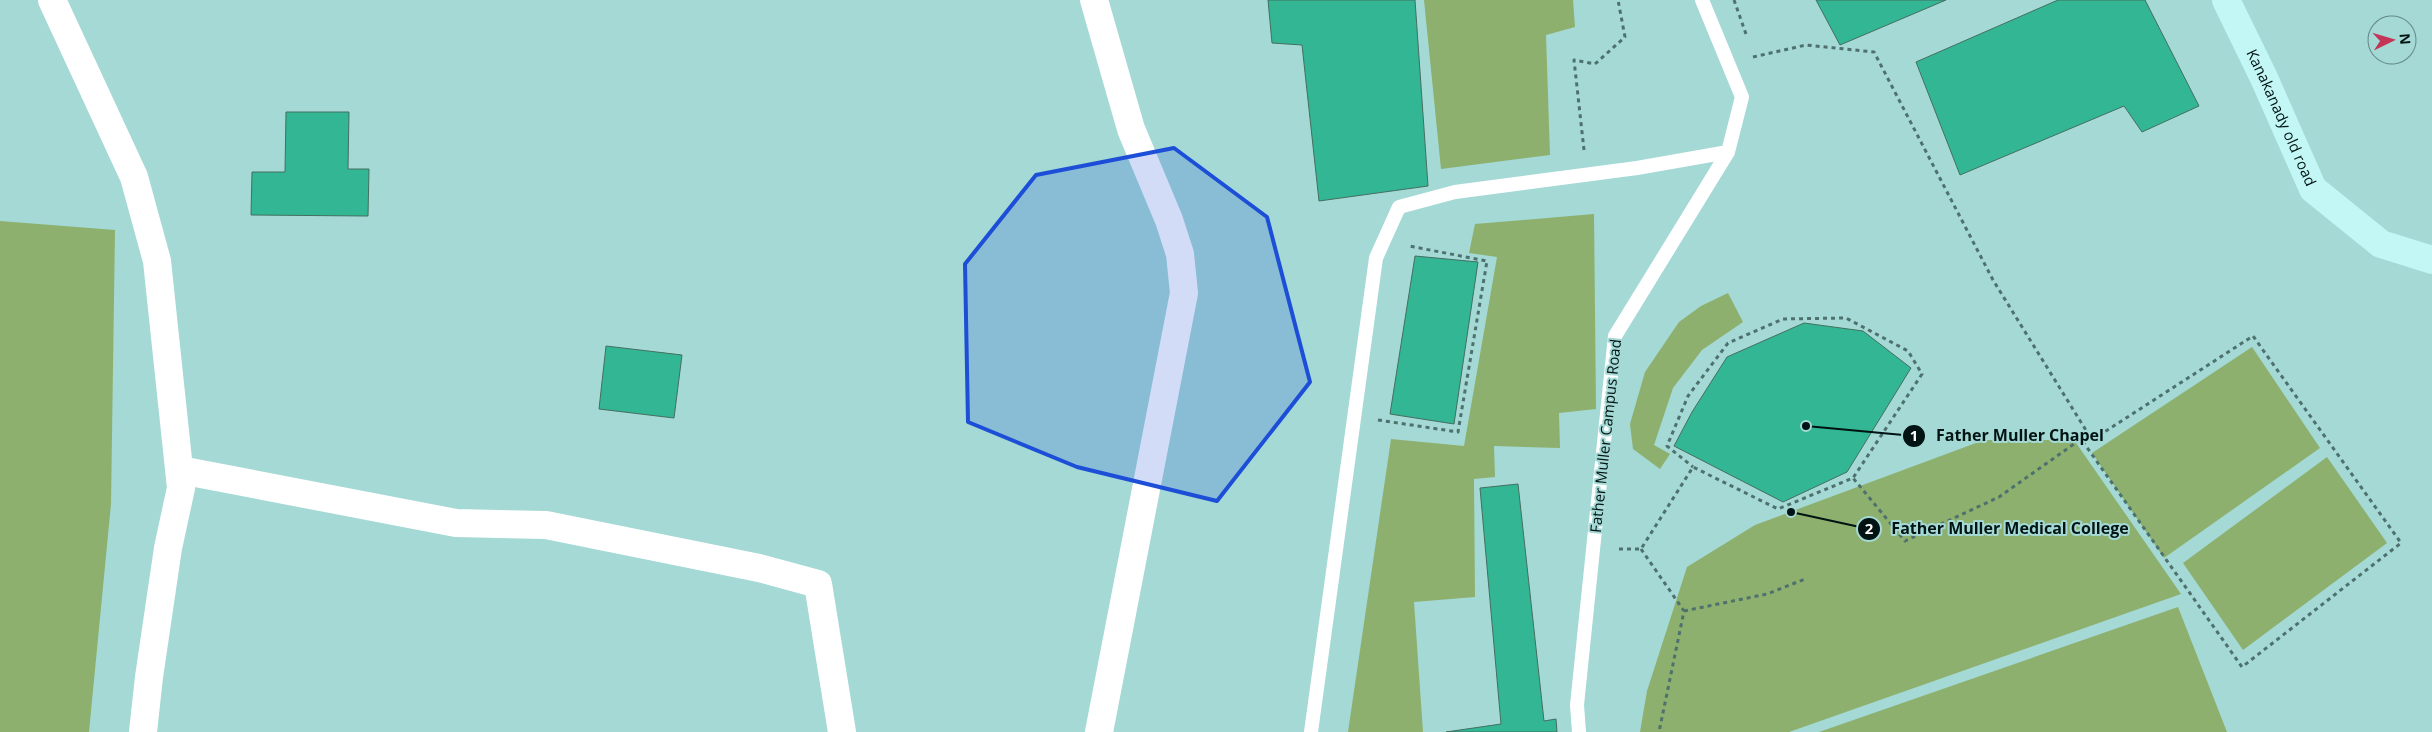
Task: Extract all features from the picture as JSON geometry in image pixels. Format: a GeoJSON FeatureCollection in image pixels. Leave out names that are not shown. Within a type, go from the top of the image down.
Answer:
{"type":"FeatureCollection","features":[{"type":"Feature","properties":{"kind":"street"},"geometry":{"type":"LineString","coordinates":[[52,0],[134,178],[154,252],[182,488],[168,548],[148,677],[143,732]]}},
{"type":"Feature","properties":{"kind":"street"},"geometry":{"type":"LineString","coordinates":[[1094,0],[1132,129],[1169,220],[1180,254],[1184,293],[1099,732]]}},
{"type":"Feature","properties":{"kind":"street","name":"Kanakanady old road"},"geometry":{"type":"LineString","coordinates":[[2226,0],[2264,78],[2313,189],[2381,244],[2432,260]]}},
{"type":"Feature","properties":{"kind":"street"},"geometry":{"type":"LineString","coordinates":[[180,470],[456,523],[546,525],[759,568],[818,584],[842,732]]}},
{"type":"Feature","properties":{"kind":"lane","name":"Father Muller Campus Road"},"geometry":{"type":"LineString","coordinates":[[1579,732],[1577,705],[1615,336],[1728,152],[1742,97],[1702,0]]}},
{"type":"Feature","properties":{"kind":"lane"},"geometry":{"type":"LineString","coordinates":[[1311,732],[1376,258],[1399,207],[1455,192],[1637,168],[1728,152]]}},
{"type":"Feature","properties":{"kind":"path"},"geometry":{"type":"LineString","coordinates":[[1584,152],[1574,60],[1595,64],[1625,37],[1618,0]]}},
{"type":"Feature","properties":{"kind":"path"},"geometry":{"type":"LineString","coordinates":[[1734,0],[1748,41]]}},
{"type":"Feature","properties":{"kind":"path"},"geometry":{"type":"LineString","coordinates":[[1751,50],[1754,58],[1806,45],[1874,52],[1993,280],[2092,440]]}},
{"type":"Feature","properties":{"kind":"path"},"geometry":{"type":"LineString","coordinates":[[1375,420],[1458,432],[1487,261],[1406,245]]}},
{"type":"Feature","properties":{"kind":"path"},"geometry":{"type":"LineString","coordinates":[[1846,318],[1908,351],[1922,374],[1853,478],[1778,509],[1693,467],[1668,446],[1688,396],[1728,343],[1783,319],[1846,318]]}},
{"type":"Feature","properties":{"kind":"path"},"geometry":{"type":"LineString","coordinates":[[1853,478],[1905,542],[1999,497],[2081,438],[2092,440],[2253,336],[2401,543],[2242,667],[2081,438]]}},
{"type":"Feature","properties":{"kind":"path"},"geometry":{"type":"LineString","coordinates":[[1641,549],[1693,467]]}},
{"type":"Feature","properties":{"kind":"path"},"geometry":{"type":"LineString","coordinates":[[1593,550],[1641,549]]}},
{"type":"Feature","properties":{"kind":"path"},"geometry":{"type":"LineString","coordinates":[[1641,549],[1684,611],[1659,732]]}},
{"type":"Feature","properties":{"kind":"path"},"geometry":{"type":"LineString","coordinates":[[1684,611],[1767,594],[1805,579]]}},
{"type":"Feature","properties":{"kind":"highlighted area"},"geometry":{"type":"Polygon","coordinates":[[[1174,148],[1267,217],[1310,382],[1217,501],[1077,467],[968,422],[965,264],[1036,175],[1174,148]]]}},
{"type":"Feature","properties":{"kind":"green space"},"geometry":{"type":"Polygon","coordinates":[[[1424,0],[1573,0],[1575,27],[1546,35],[1550,155],[1441,169],[1424,0]]]}},
{"type":"Feature","properties":{"kind":"green space"},"geometry":{"type":"Polygon","coordinates":[[[1594,214],[1596,409],[1559,413],[1560,448],[1494,446],[1495,477],[1474,479],[1475,597],[1414,602],[1423,732],[1348,732],[1391,439],[1464,446],[1497,257],[1469,253],[1475,224],[1594,214]]]}},
{"type":"Feature","properties":{"kind":"green space"},"geometry":{"type":"Polygon","coordinates":[[[0,221],[115,230],[111,504],[89,732],[0,732],[0,221]]]}},
{"type":"Feature","properties":{"kind":"green space"},"geometry":{"type":"Polygon","coordinates":[[[1728,293],[1743,322],[1702,350],[1673,388],[1654,445],[1670,454],[1660,469],[1633,449],[1630,424],[1645,372],[1679,322],[1701,306],[1728,293]]]}},
{"type":"Feature","properties":{"kind":"green space"},"geometry":{"type":"Polygon","coordinates":[[[2252,347],[2320,448],[2164,558],[2092,453],[2252,347]]]}},
{"type":"Feature","properties":{"kind":"green space"},"geometry":{"type":"Polygon","coordinates":[[[1984,440],[2074,440],[2181,594],[1789,732],[1640,732],[1647,691],[1687,567],[1755,525],[1984,440]]]}},
{"type":"Feature","properties":{"kind":"green space"},"geometry":{"type":"Polygon","coordinates":[[[2327,457],[2387,543],[2243,650],[2183,563],[2327,457]]]}},
{"type":"Feature","properties":{"kind":"green space"},"geometry":{"type":"Polygon","coordinates":[[[2178,607],[2227,732],[1819,732],[2178,607]]]}},
{"type":"Feature","properties":{"kind":"building"},"geometry":{"type":"Polygon","coordinates":[[[1268,0],[1415,0],[1428,186],[1319,201],[1302,45],[1272,43],[1268,0]]]}},
{"type":"Feature","properties":{"kind":"building"},"geometry":{"type":"Polygon","coordinates":[[[1816,0],[1946,0],[1840,45],[1816,0]]]}},
{"type":"Feature","properties":{"kind":"building"},"geometry":{"type":"Polygon","coordinates":[[[2058,0],[2145,0],[2199,106],[2142,132],[2124,106],[1960,175],[1916,62],[2058,0]]]}},
{"type":"Feature","properties":{"kind":"building"},"geometry":{"type":"Polygon","coordinates":[[[286,112],[349,112],[348,169],[369,169],[368,216],[251,215],[252,172],[285,172],[286,112]]]}},
{"type":"Feature","properties":{"kind":"building"},"geometry":{"type":"Polygon","coordinates":[[[1415,256],[1478,262],[1454,424],[1390,414],[1415,256]]]}},
{"type":"Feature","properties":{"kind":"building"},"geometry":{"type":"Polygon","coordinates":[[[1804,323],[1863,331],[1911,368],[1847,472],[1783,502],[1674,446],[1692,412],[1727,357],[1804,323]]]}},
{"type":"Feature","properties":{"kind":"building"},"geometry":{"type":"Polygon","coordinates":[[[606,346],[682,355],[674,418],[599,409],[606,346]]]}},
{"type":"Feature","properties":{"kind":"building"},"geometry":{"type":"Polygon","coordinates":[[[1518,484],[1544,721],[1556,719],[1557,732],[1446,732],[1501,724],[1480,488],[1518,484]]]}},
{"type":"Feature","properties":{"kind":"place","name":"Father Muller Chapel"},"geometry":{"type":"Point","coordinates":[1806,426]}},
{"type":"Feature","properties":{"kind":"place","name":"Father Muller Medical College"},"geometry":{"type":"Point","coordinates":[1791,512]}}]}
